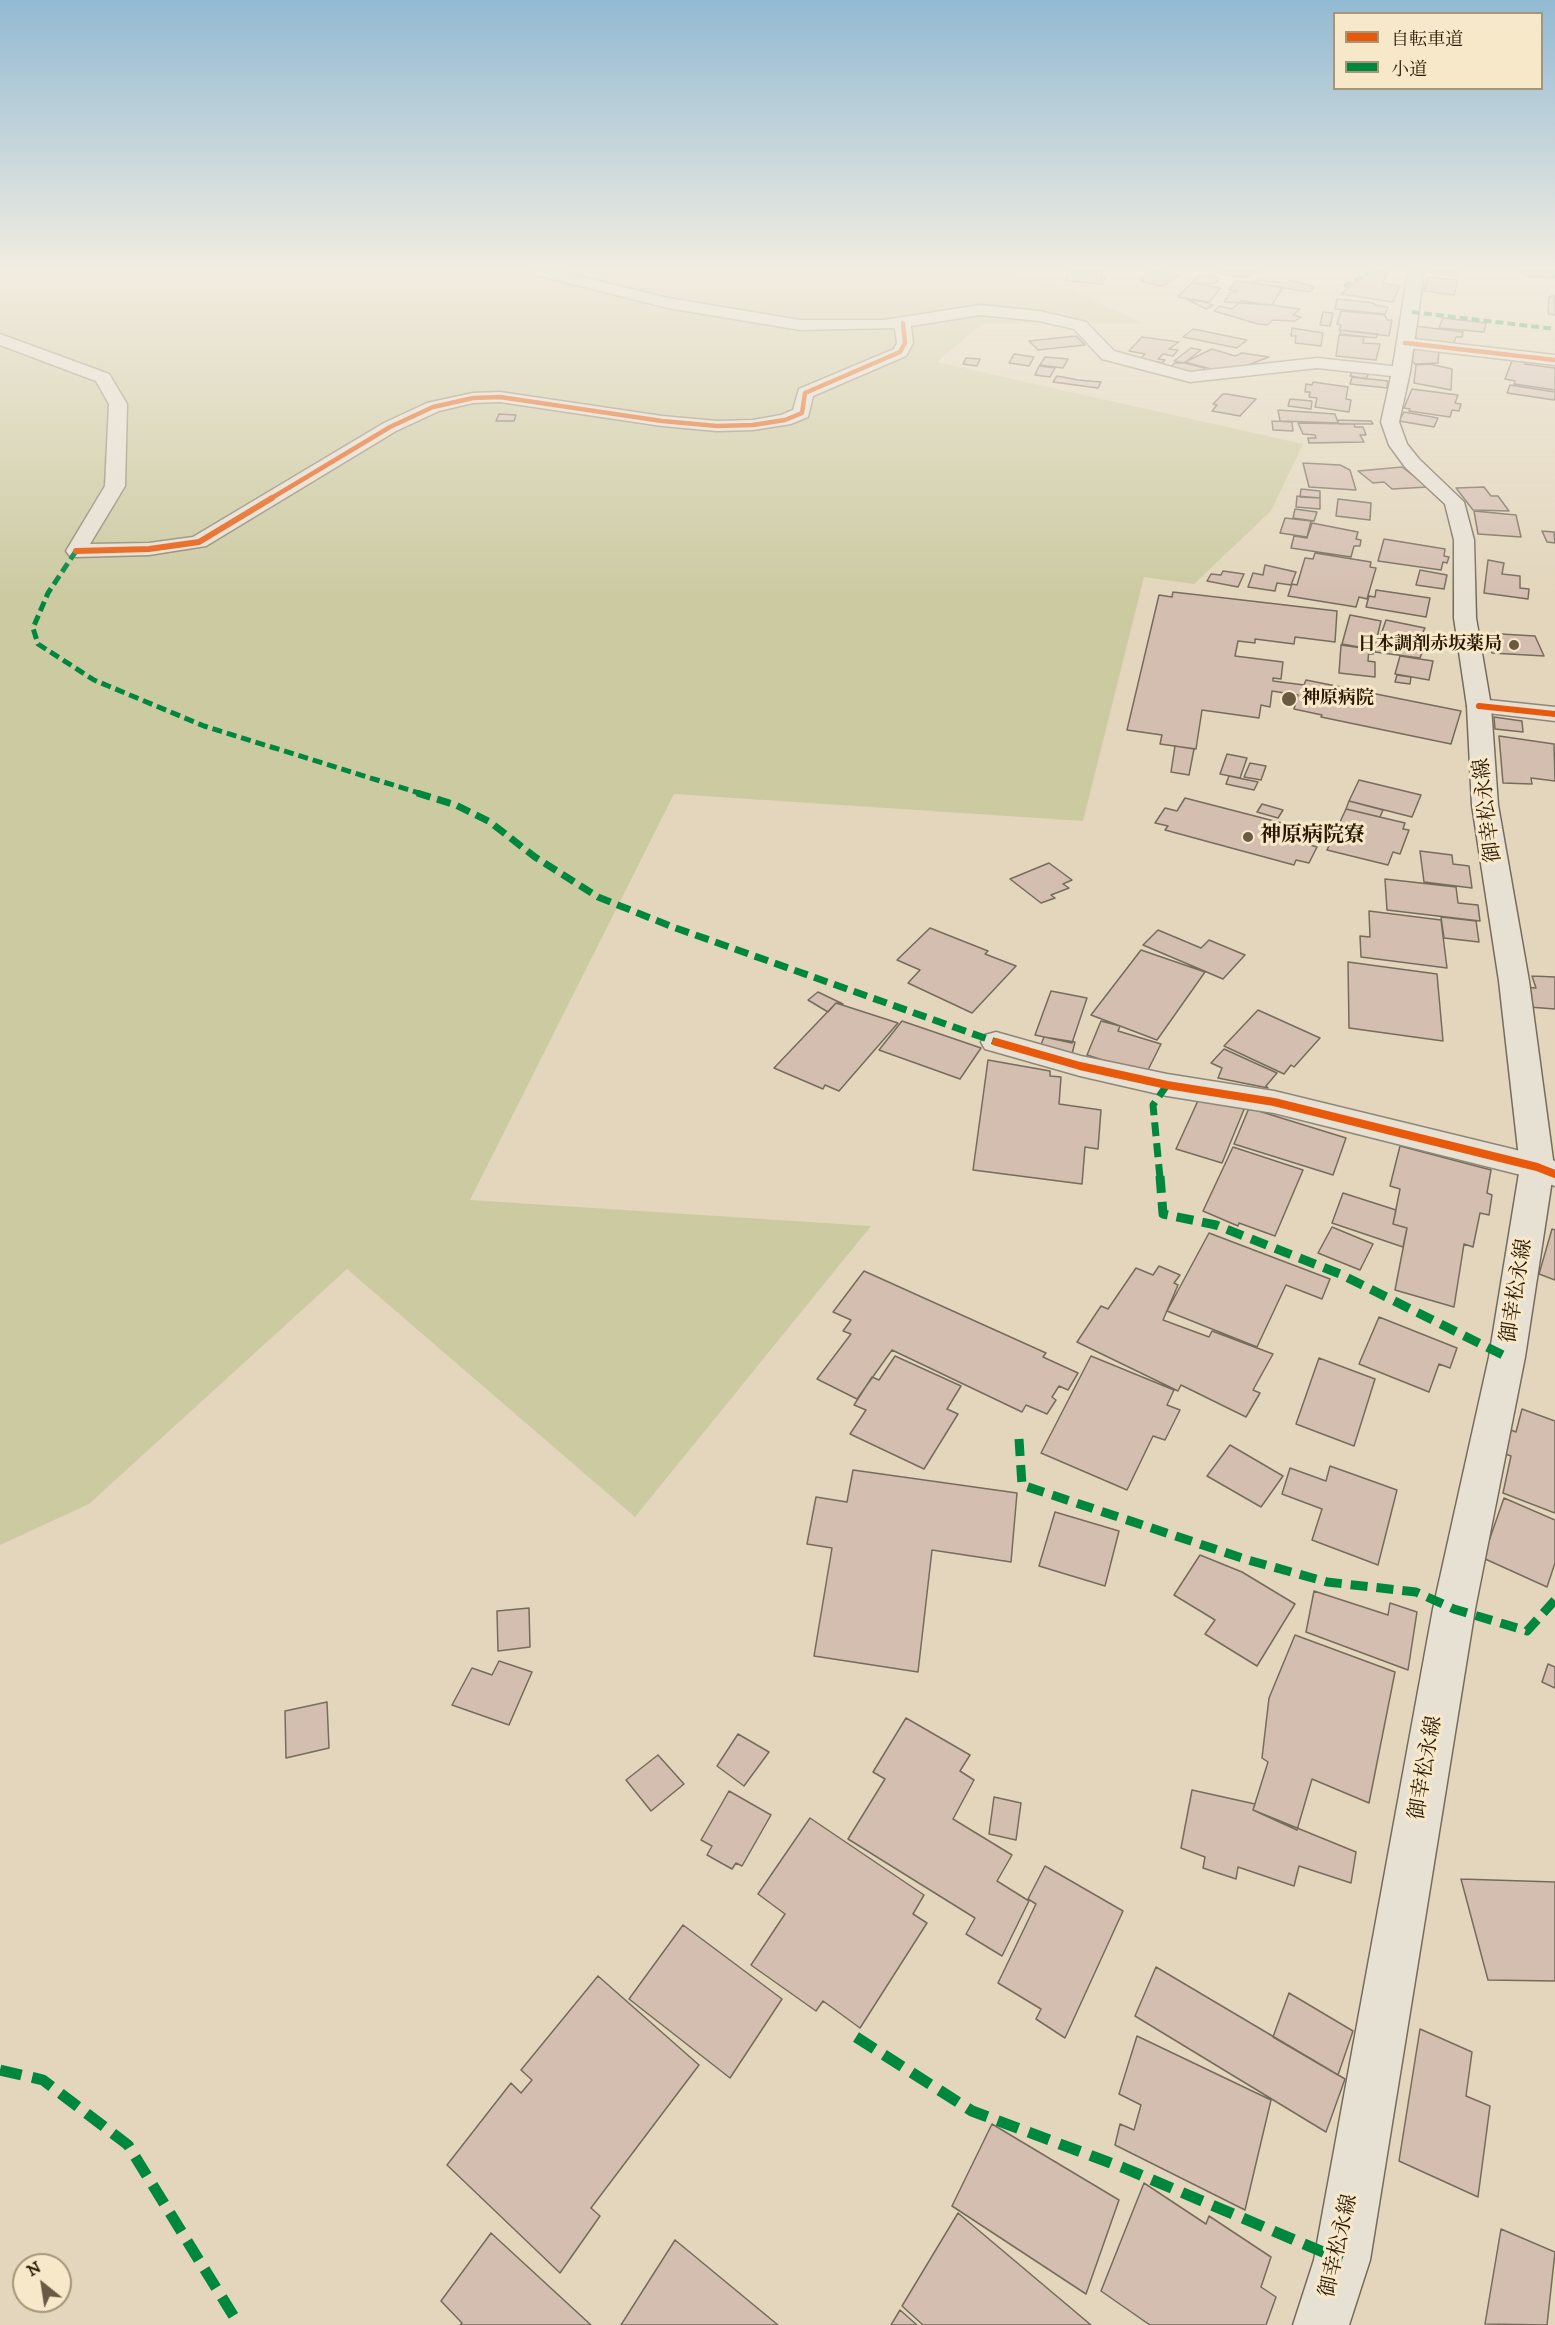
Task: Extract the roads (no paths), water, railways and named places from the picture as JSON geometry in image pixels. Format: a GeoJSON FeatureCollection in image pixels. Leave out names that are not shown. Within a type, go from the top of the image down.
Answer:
{"type":"FeatureCollection","features":[{"type":"Feature","properties":{"kind":"street"},"geometry":{"type":"LineString","coordinates":[[105,380],[118,404],[115,486],[76,551],[149,549],[199,542],[390,427],[433,407],[473,398],[500,397],[662,421],[717,426],[753,425],[785,420],[802,413],[805,393],[834,380]]}},
{"type":"Feature","properties":{"kind":"street","name":"御幸松永線"},"geometry":{"type":"LineString","coordinates":[[1321,2325],[1341,2260],[1454,1609],[1546,1170],[1485,805],[1479,706],[1465,618],[1464,540],[1454,502],[1412,463],[1398,445],[1390,422],[1398,380]]}},
{"type":"Feature","properties":{"kind":"street"},"geometry":{"type":"LineString","coordinates":[[1479,706],[1555,714]]}},
{"type":"Feature","properties":{"kind":"street"},"geometry":{"type":"LineString","coordinates":[[996,1042],[1080,1066],[1167,1085],[1274,1102],[1546,1170]]}},
{"type":"Feature","properties":{"kind":"place","name":"日本調剤赤坂薬局"},"geometry":{"type":"Point","coordinates":[1514,645]}},
{"type":"Feature","properties":{"kind":"place","name":"神原病院"},"geometry":{"type":"Point","coordinates":[1289,699]}},
{"type":"Feature","properties":{"kind":"place","name":"神原病院寮"},"geometry":{"type":"Point","coordinates":[1248,837]}}]}
